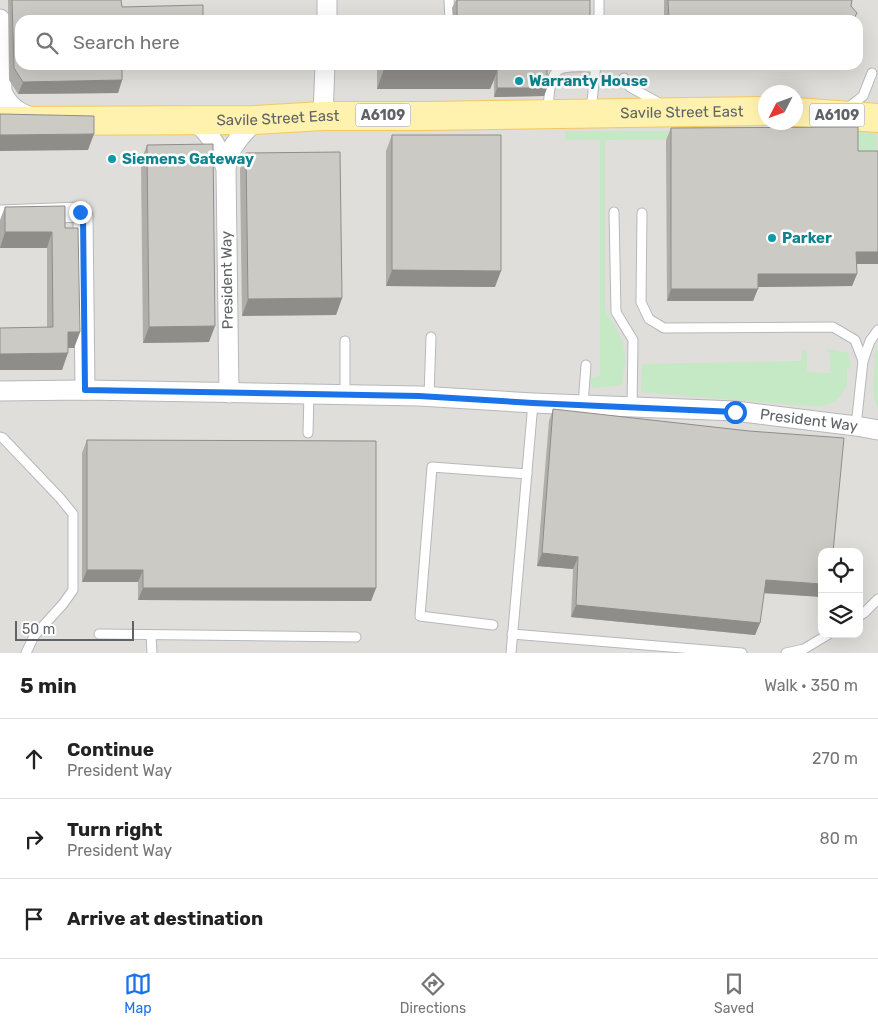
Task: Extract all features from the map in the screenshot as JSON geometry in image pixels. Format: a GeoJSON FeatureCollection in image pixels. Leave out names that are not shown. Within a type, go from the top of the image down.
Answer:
{"type":"FeatureCollection","features":[{"type":"Feature","properties":{"kind":"main road","name":"Savile Street East"},"geometry":{"type":"LineString","coordinates":[[0,120],[254,120],[324,116],[758,111]]}},
{"type":"Feature","properties":{"kind":"main road","name":"A6109"},"geometry":{"type":"LineString","coordinates":[[803,112],[878,118]]}},
{"type":"Feature","properties":{"kind":"street"},"geometry":{"type":"LineString","coordinates":[[327,0],[327,15]]}},
{"type":"Feature","properties":{"kind":"street"},"geometry":{"type":"LineString","coordinates":[[0,19],[2,92],[6,100],[13,107],[23,114],[40,120]]}},
{"type":"Feature","properties":{"kind":"street"},"geometry":{"type":"LineString","coordinates":[[324,116],[325,70]]}},
{"type":"Feature","properties":{"kind":"street","name":"President Way"},"geometry":{"type":"LineString","coordinates":[[194,120],[206,131],[217,146],[226,168]]}},
{"type":"Feature","properties":{"kind":"street","name":"President Way"},"geometry":{"type":"LineString","coordinates":[[229,393],[226,168],[230,151],[254,120]]}},
{"type":"Feature","properties":{"kind":"street"},"geometry":{"type":"LineString","coordinates":[[0,215],[80,212],[83,216],[85,390]]}},
{"type":"Feature","properties":{"kind":"street","name":"President Way"},"geometry":{"type":"LineString","coordinates":[[0,390],[429,396],[533,403],[735,412],[878,430]]}},
{"type":"Feature","properties":{"kind":"lane"},"geometry":{"type":"LineString","coordinates":[[449,0],[450,15]]}},
{"type":"Feature","properties":{"kind":"lane"},"geometry":{"type":"LineString","coordinates":[[599,0],[599,15]]}},
{"type":"Feature","properties":{"kind":"lane"},"geometry":{"type":"LineString","coordinates":[[547,114],[551,83],[556,72],[560,70]]}},
{"type":"Feature","properties":{"kind":"lane"},"geometry":{"type":"LineString","coordinates":[[590,113],[595,70]]}},
{"type":"Feature","properties":{"kind":"lane"},"geometry":{"type":"LineString","coordinates":[[840,115],[863,96],[872,73]]}},
{"type":"Feature","properties":{"kind":"lane"},"geometry":{"type":"LineString","coordinates":[[624,78],[630,87],[674,112]]}},
{"type":"Feature","properties":{"kind":"lane"},"geometry":{"type":"LineString","coordinates":[[614,212],[616,312],[633,340],[632,407]]}},
{"type":"Feature","properties":{"kind":"lane"},"geometry":{"type":"LineString","coordinates":[[642,213],[640,302],[649,319],[664,328],[833,327],[855,340],[863,361]]}},
{"type":"Feature","properties":{"kind":"lane"},"geometry":{"type":"LineString","coordinates":[[856,426],[863,361],[870,340],[878,330]]}},
{"type":"Feature","properties":{"kind":"lane"},"geometry":{"type":"LineString","coordinates":[[429,396],[431,337]]}},
{"type":"Feature","properties":{"kind":"lane"},"geometry":{"type":"LineString","coordinates":[[345,341],[346,395]]}},
{"type":"Feature","properties":{"kind":"lane"},"geometry":{"type":"LineString","coordinates":[[583,405],[586,365]]}},
{"type":"Feature","properties":{"kind":"lane"},"geometry":{"type":"LineString","coordinates":[[308,433],[309,394]]}},
{"type":"Feature","properties":{"kind":"lane"},"geometry":{"type":"LineString","coordinates":[[510,653],[533,403]]}},
{"type":"Feature","properties":{"kind":"lane"},"geometry":{"type":"LineString","coordinates":[[0,437],[73,514],[73,590],[34,636],[26,653]]}},
{"type":"Feature","properties":{"kind":"lane"},"geometry":{"type":"LineString","coordinates":[[493,625],[420,616],[432,467],[527,474]]}},
{"type":"Feature","properties":{"kind":"lane"},"geometry":{"type":"LineString","coordinates":[[863,614],[878,599]]}},
{"type":"Feature","properties":{"kind":"lane"},"geometry":{"type":"LineString","coordinates":[[99,634],[356,637]]}},
{"type":"Feature","properties":{"kind":"lane"},"geometry":{"type":"LineString","coordinates":[[512,634],[742,653]]}},
{"type":"Feature","properties":{"kind":"lane"},"geometry":{"type":"LineString","coordinates":[[151,635],[152,653]]}},
{"type":"Feature","properties":{"kind":"lane"},"geometry":{"type":"LineString","coordinates":[[786,653],[804,649],[822,638]]}},
{"type":"Feature","properties":{"kind":"shaded area"},"geometry":{"type":"Polygon","coordinates":[[[0,0],[878,0],[878,653],[0,653],[0,0]]]}},
{"type":"Feature","properties":{"kind":"green space"},"geometry":{"type":"Polygon","coordinates":[[[565,131],[877,131],[877,159],[858,159],[856,138],[605,140],[605,311],[621,339],[625,352],[625,361],[622,385],[593,388],[589,378],[600,376],[600,140],[565,140],[565,131]]]}},
{"type":"Feature","properties":{"kind":"green space"},"geometry":{"type":"Polygon","coordinates":[[[878,347],[878,408],[873,390],[876,357],[873,357],[878,347]]]}},
{"type":"Feature","properties":{"kind":"green space"},"geometry":{"type":"Polygon","coordinates":[[[805,349],[807,352],[807,372],[830,373],[828,349],[848,353],[851,368],[847,369],[847,384],[842,394],[834,402],[822,406],[810,406],[641,392],[642,364],[801,361],[802,351],[805,349]]]}},
{"type":"Feature","properties":{"kind":"building"},"geometry":{"type":"Polygon","coordinates":[[[12,0],[121,0],[122,7],[203,5],[203,15],[15,15],[15,70],[12,0]]]}},
{"type":"Feature","properties":{"kind":"building"},"geometry":{"type":"Polygon","coordinates":[[[457,0],[590,0],[590,15],[457,15],[457,0]]]}},
{"type":"Feature","properties":{"kind":"building"},"geometry":{"type":"Polygon","coordinates":[[[668,0],[852,0],[851,6],[857,13],[856,15],[669,15],[668,0]]]}},
{"type":"Feature","properties":{"kind":"building"},"geometry":{"type":"Polygon","coordinates":[[[15,70],[122,70],[122,80],[23,82],[15,70]]]}},
{"type":"Feature","properties":{"kind":"building"},"geometry":{"type":"Polygon","coordinates":[[[547,70],[547,88],[497,88],[497,71],[547,70]]]}},
{"type":"Feature","properties":{"kind":"building"},"geometry":{"type":"Polygon","coordinates":[[[0,114],[94,116],[94,134],[0,135],[0,114]]]}},
{"type":"Feature","properties":{"kind":"building","name":"Parker"},"geometry":{"type":"Polygon","coordinates":[[[803,127],[858,127],[858,151],[878,151],[878,252],[856,252],[857,274],[758,274],[758,289],[671,289],[671,128],[758,128],[758,130],[803,130],[803,127]]]}},
{"type":"Feature","properties":{"kind":"building"},"geometry":{"type":"Polygon","coordinates":[[[392,135],[501,135],[501,271],[392,270],[392,135]]]}},
{"type":"Feature","properties":{"kind":"building"},"geometry":{"type":"Polygon","coordinates":[[[213,144],[215,326],[149,327],[147,145],[213,144]]]}},
{"type":"Feature","properties":{"kind":"building"},"geometry":{"type":"Polygon","coordinates":[[[340,152],[342,298],[248,299],[246,153],[340,152]]]}},
{"type":"Feature","properties":{"kind":"building"},"geometry":{"type":"Polygon","coordinates":[[[65,206],[65,228],[78,228],[80,332],[68,332],[68,353],[0,354],[0,328],[53,327],[52,232],[5,232],[5,207],[65,206]]]}},
{"type":"Feature","properties":{"kind":"building"},"geometry":{"type":"Polygon","coordinates":[[[553,409],[749,431],[844,438],[833,548],[818,548],[818,584],[766,580],[760,623],[576,605],[578,557],[542,553],[553,409]]]}},
{"type":"Feature","properties":{"kind":"building"},"geometry":{"type":"Polygon","coordinates":[[[87,440],[376,441],[376,588],[143,588],[143,570],[87,570],[87,440]]]}},
{"type":"Feature","properties":{"kind":"place","name":"Warranty House"},"geometry":{"type":"Point","coordinates":[519,81]}},
{"type":"Feature","properties":{"kind":"place","name":"Siemens Gateway"},"geometry":{"type":"Point","coordinates":[112,159]}},
{"type":"Feature","properties":{"kind":"place","name":"Parker"},"geometry":{"type":"Point","coordinates":[772,238]}},
{"type":"Feature","properties":{"kind":"route"},"geometry":{"type":"LineString","coordinates":[[80,212],[83,216],[85,390],[419,396],[735,412]]}}]}
